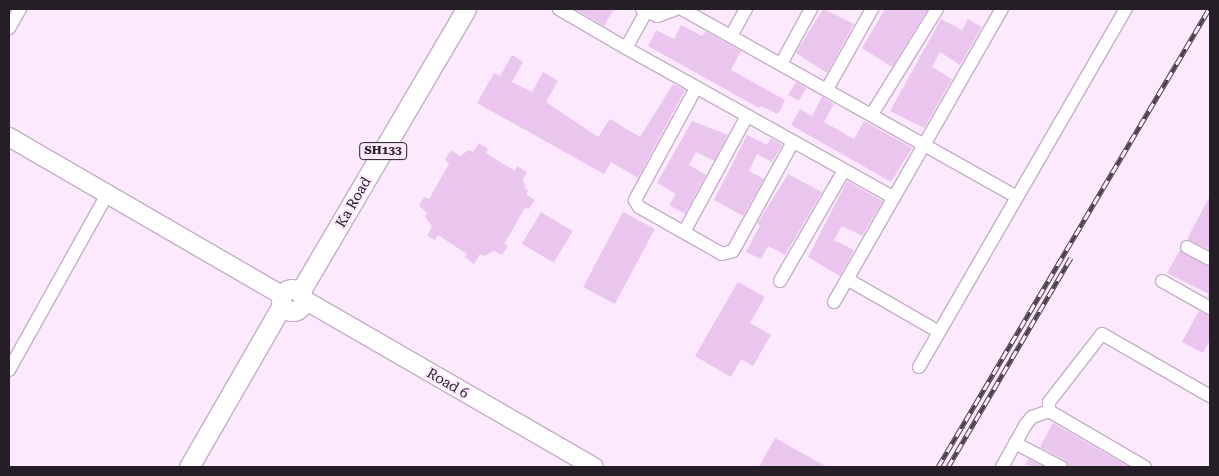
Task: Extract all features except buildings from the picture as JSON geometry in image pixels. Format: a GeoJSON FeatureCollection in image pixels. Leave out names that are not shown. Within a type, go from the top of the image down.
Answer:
{"type":"FeatureCollection","features":[{"type":"Feature","properties":{"kind":"main road","name":"Ka Road"},"geometry":{"type":"LineString","coordinates":[[202,467],[452,9]]}},
{"type":"Feature","properties":{"kind":"main road","name":"Ka Road"},"geometry":{"type":"LineString","coordinates":[[189,467],[293,300],[466,9]]}},
{"type":"Feature","properties":{"kind":"street"},"geometry":{"type":"LineString","coordinates":[[9,28],[20,9]]}},
{"type":"Feature","properties":{"kind":"street"},"geometry":{"type":"LineString","coordinates":[[559,9],[696,88],[893,197]]}},
{"type":"Feature","properties":{"kind":"street"},"geometry":{"type":"LineString","coordinates":[[626,48],[644,10],[665,15],[676,9]]}},
{"type":"Feature","properties":{"kind":"street"},"geometry":{"type":"LineString","coordinates":[[682,9],[924,142],[1015,196]]}},
{"type":"Feature","properties":{"kind":"street"},"geometry":{"type":"LineString","coordinates":[[731,36],[746,9]]}},
{"type":"Feature","properties":{"kind":"street"},"geometry":{"type":"LineString","coordinates":[[782,64],[811,9]]}},
{"type":"Feature","properties":{"kind":"street"},"geometry":{"type":"LineString","coordinates":[[827,89],[872,9]]}},
{"type":"Feature","properties":{"kind":"street"},"geometry":{"type":"LineString","coordinates":[[872,114],[937,9]]}},
{"type":"Feature","properties":{"kind":"street"},"geometry":{"type":"LineString","coordinates":[[834,302],[924,142],[1002,9]]}},
{"type":"Feature","properties":{"kind":"street"},"geometry":{"type":"LineString","coordinates":[[919,367],[1015,196],[1126,9]]}},
{"type":"Feature","properties":{"kind":"street"},"geometry":{"type":"LineString","coordinates":[[696,88],[635,200],[640,207],[722,254],[733,251],[793,142]]}},
{"type":"Feature","properties":{"kind":"street"},"geometry":{"type":"LineString","coordinates":[[684,232],[747,116]]}},
{"type":"Feature","properties":{"kind":"street"},"geometry":{"type":"LineString","coordinates":[[9,137],[293,300]]}},
{"type":"Feature","properties":{"kind":"street"},"geometry":{"type":"LineString","coordinates":[[780,281],[844,170]]}},
{"type":"Feature","properties":{"kind":"street"},"geometry":{"type":"LineString","coordinates":[[9,370],[108,193]]}},
{"type":"Feature","properties":{"kind":"street"},"geometry":{"type":"LineString","coordinates":[[1187,247],[1210,259]]}},
{"type":"Feature","properties":{"kind":"street"},"geometry":{"type":"LineString","coordinates":[[847,279],[939,332]]}},
{"type":"Feature","properties":{"kind":"street"},"geometry":{"type":"LineString","coordinates":[[1162,281],[1210,308]]}},
{"type":"Feature","properties":{"kind":"street","name":"Road 6"},"geometry":{"type":"LineString","coordinates":[[293,300],[575,467]]}},
{"type":"Feature","properties":{"kind":"street","name":"Road 6"},"geometry":{"type":"LineString","coordinates":[[293,300],[594,467]]}},
{"type":"Feature","properties":{"kind":"street"},"geometry":{"type":"LineString","coordinates":[[1049,411],[1049,402],[1102,334],[1210,396]]}},
{"type":"Feature","properties":{"kind":"street"},"geometry":{"type":"LineString","coordinates":[[1002,467],[1032,417],[1049,411],[1145,467]]}},
{"type":"Feature","properties":{"kind":"street"},"geometry":{"type":"LineString","coordinates":[[1015,443],[1061,467]]}},
{"type":"Feature","properties":{"kind":"railway"},"geometry":{"type":"LineString","coordinates":[[938,467],[1209,9]]}},
{"type":"Feature","properties":{"kind":"railway"},"geometry":{"type":"LineString","coordinates":[[948,467],[1071,257]]}}]}
